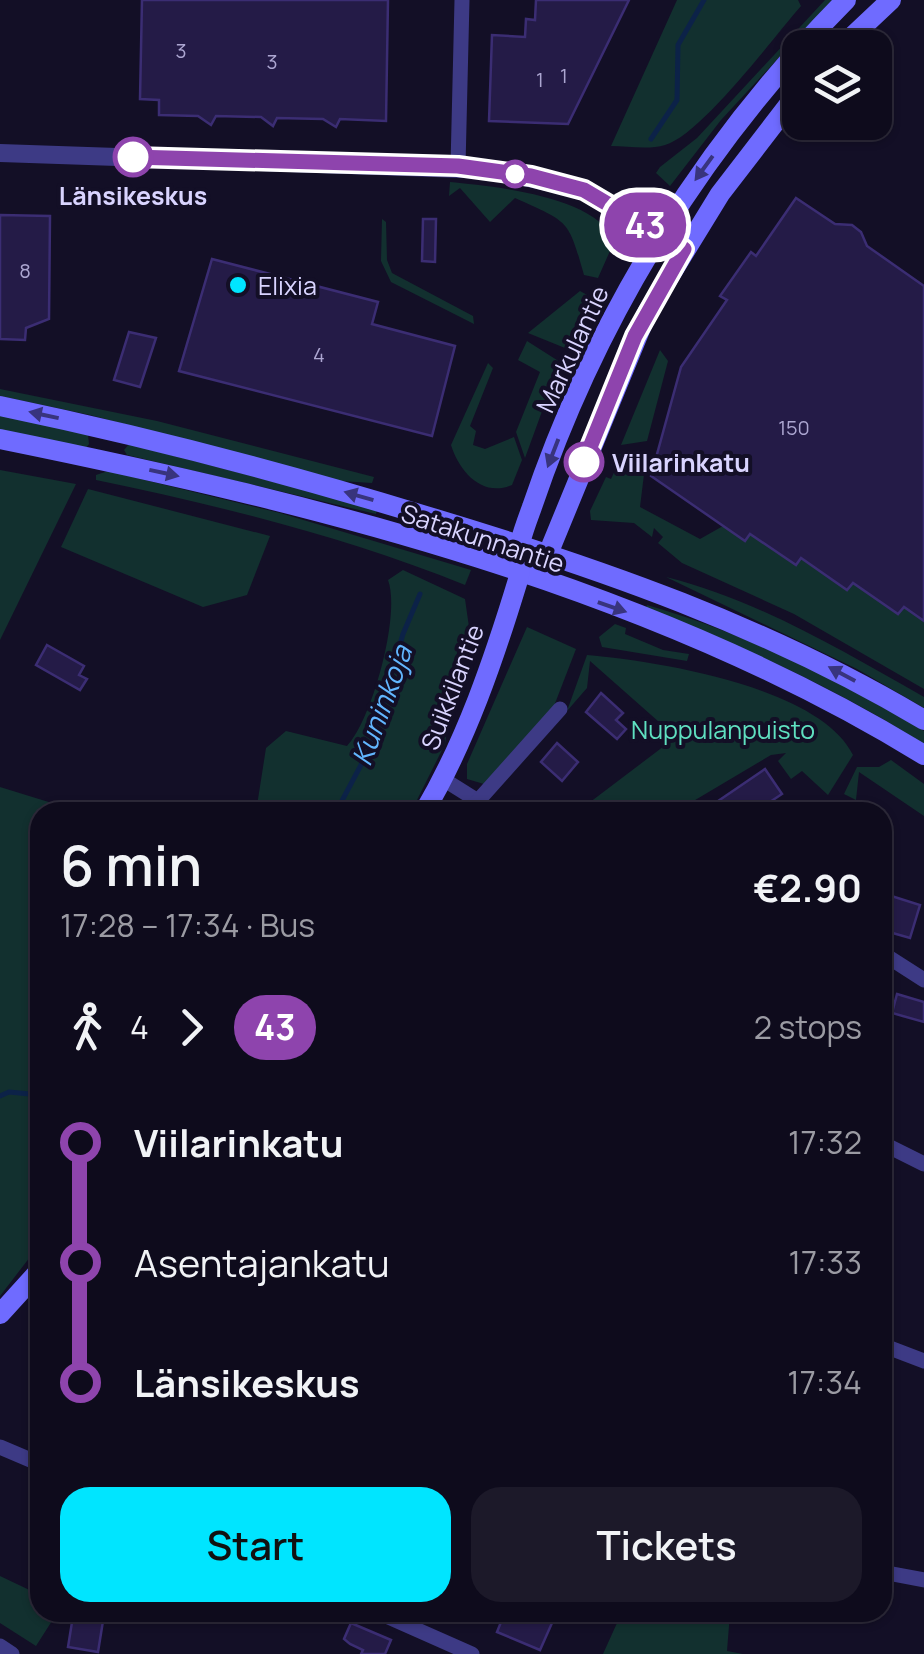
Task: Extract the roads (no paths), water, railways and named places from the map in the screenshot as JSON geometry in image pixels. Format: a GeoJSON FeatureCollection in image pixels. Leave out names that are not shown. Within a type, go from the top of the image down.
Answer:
{"type":"FeatureCollection","features":[{"type":"Feature","properties":{"kind":"main road","name":"Markulantie"},"geometry":{"type":"LineString","coordinates":[[519,546],[581,384],[659,233],[750,103],[846,0]]}},
{"type":"Feature","properties":{"kind":"main road"},"geometry":{"type":"LineString","coordinates":[[859,30],[891,0]]}},
{"type":"Feature","properties":{"kind":"main road","name":"Markulantie"},"geometry":{"type":"LineString","coordinates":[[548,554],[635,336],[720,194],[782,113]]}},
{"type":"Feature","properties":{"kind":"main road","name":"Satakunnantie"},"geometry":{"type":"LineString","coordinates":[[0,406],[134,434],[548,554],[687,603],[805,655],[924,720]]}},
{"type":"Feature","properties":{"kind":"main road","name":"Satakunnantie"},"geometry":{"type":"LineString","coordinates":[[0,440],[196,480],[520,575],[749,659],[842,704],[924,755]]}},
{"type":"Feature","properties":{"kind":"main road"},"geometry":{"type":"LineString","coordinates":[[519,546],[520,575]]}},
{"type":"Feature","properties":{"kind":"main road"},"geometry":{"type":"LineString","coordinates":[[520,575],[548,554]]}},
{"type":"Feature","properties":{"kind":"main road","name":"Suikkilantie"},"geometry":{"type":"LineString","coordinates":[[430,802],[444,779],[520,575]]}},
{"type":"Feature","properties":{"kind":"main road"},"geometry":{"type":"LineString","coordinates":[[0,1314],[30,1281]]}},
{"type":"Feature","properties":{"kind":"street"},"geometry":{"type":"LineString","coordinates":[[458,166],[462,0]]}},
{"type":"Feature","properties":{"kind":"street"},"geometry":{"type":"LineString","coordinates":[[0,153],[458,166],[563,183],[601,198],[684,249]]}},
{"type":"Feature","properties":{"kind":"street"},"geometry":{"type":"LineString","coordinates":[[477,802],[560,709]]}},
{"type":"Feature","properties":{"kind":"street"},"geometry":{"type":"LineString","coordinates":[[444,779],[468,802]]}},
{"type":"Feature","properties":{"kind":"street"},"geometry":{"type":"LineString","coordinates":[[892,959],[924,980]]}},
{"type":"Feature","properties":{"kind":"street"},"geometry":{"type":"LineString","coordinates":[[892,1149],[924,1164]]}},
{"type":"Feature","properties":{"kind":"street"},"geometry":{"type":"LineString","coordinates":[[892,1349],[924,1360]]}},
{"type":"Feature","properties":{"kind":"street"},"geometry":{"type":"LineString","coordinates":[[0,1446],[30,1460]]}},
{"type":"Feature","properties":{"kind":"street"},"geometry":{"type":"LineString","coordinates":[[892,1574],[924,1580]]}},
{"type":"Feature","properties":{"kind":"street"},"geometry":{"type":"LineString","coordinates":[[400,1622],[472,1654]]}},
{"type":"Feature","properties":{"kind":"street"},"geometry":{"type":"LineString","coordinates":[[0,1646],[12,1654]]}},
{"type":"Feature","properties":{"kind":"waterway","name":"Kuninkoja"},"geometry":{"type":"LineString","coordinates":[[651,139],[677,100],[678,45],[704,0]]}},
{"type":"Feature","properties":{"kind":"waterway","name":"Kuninkoja"},"geometry":{"type":"LineString","coordinates":[[341,802],[370,748],[403,634],[420,594]]}},
{"type":"Feature","properties":{"kind":"waterway","name":"Kuninkoja"},"geometry":{"type":"LineString","coordinates":[[0,1096],[9,1092],[30,1094]]}},
{"type":"Feature","properties":{"kind":"place","name":"Länsikeskus"},"geometry":{"type":"Point","coordinates":[133,157]}},
{"type":"Feature","properties":{"kind":"place","name":"Elixia"},"geometry":{"type":"Point","coordinates":[238,285]}},
{"type":"Feature","properties":{"kind":"place","name":"Viilarinkatu"},"geometry":{"type":"Point","coordinates":[584,462]}},
{"type":"Feature","properties":{"kind":"park label","name":"Nuppulanpuisto"},"geometry":{"type":"Point","coordinates":[723,729]}}]}
